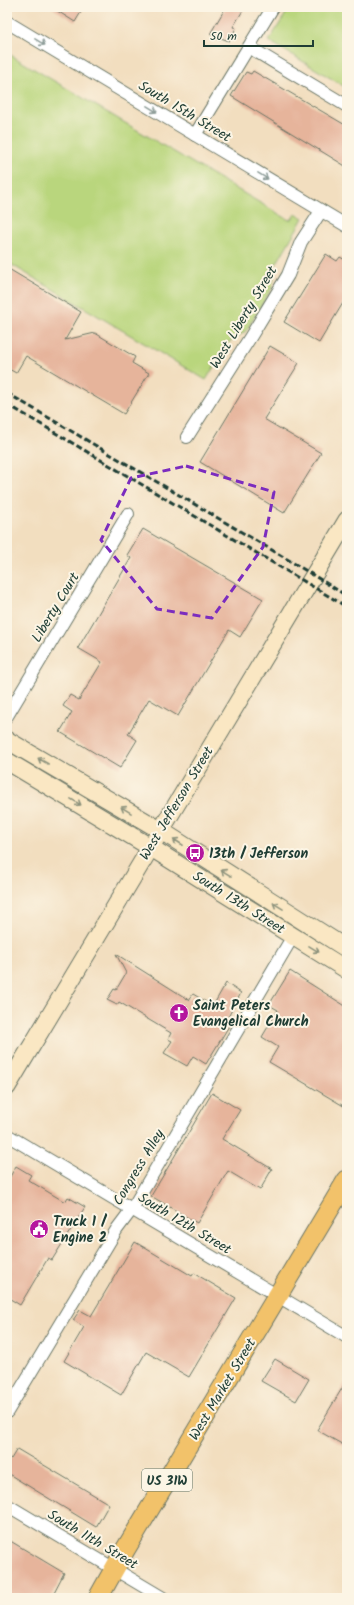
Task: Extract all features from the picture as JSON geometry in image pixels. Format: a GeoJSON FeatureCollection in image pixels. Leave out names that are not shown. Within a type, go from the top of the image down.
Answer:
{"type":"FeatureCollection","features":[{"type":"Feature","properties":{"kind":"main road","name":"West Market Street"},"geometry":{"type":"LineString","coordinates":[[98,1598],[347,1180]]}},
{"type":"Feature","properties":{"kind":"street"},"geometry":{"type":"LineString","coordinates":[[196,135],[273,7]]}},
{"type":"Feature","properties":{"kind":"street","name":"South 15th Street"},"geometry":{"type":"LineString","coordinates":[[7,22],[347,226]]}},
{"type":"Feature","properties":{"kind":"street"},"geometry":{"type":"LineString","coordinates":[[249,47],[347,106]]}},
{"type":"Feature","properties":{"kind":"street","name":"West Liberty Street"},"geometry":{"type":"LineString","coordinates":[[187,437],[284,282],[301,242],[321,211]]}},
{"type":"Feature","properties":{"kind":"street","name":"Liberty Court"},"geometry":{"type":"LineString","coordinates":[[7,716],[128,514]]}},
{"type":"Feature","properties":{"kind":"street","name":"West Jefferson Street"},"geometry":{"type":"LineString","coordinates":[[7,1086],[347,520]]}},
{"type":"Feature","properties":{"kind":"street","name":"South 13th Street"},"geometry":{"type":"LineString","coordinates":[[7,740],[160,830],[347,949]]}},
{"type":"Feature","properties":{"kind":"street","name":"South 13th Street"},"geometry":{"type":"LineString","coordinates":[[7,761],[150,847],[347,970]]}},
{"type":"Feature","properties":{"kind":"street","name":"Congress Alley"},"geometry":{"type":"LineString","coordinates":[[7,1412],[117,1229],[132,1209],[293,936]]}},
{"type":"Feature","properties":{"kind":"street","name":"South 12th Street"},"geometry":{"type":"LineString","coordinates":[[7,1135],[347,1338]]}},
{"type":"Feature","properties":{"kind":"street","name":"South 11th Street"},"geometry":{"type":"LineString","coordinates":[[7,1505],[163,1598]]}},
{"type":"Feature","properties":{"kind":"highlighted area"},"geometry":{"type":"Polygon","coordinates":[[[186,466],[274,492],[263,547],[212,618],[157,609],[101,540],[131,478],[186,466]]]}},
{"type":"Feature","properties":{"kind":"green space"},"geometry":{"type":"Polygon","coordinates":[[[290,7],[347,7],[347,88],[269,41],[290,7]]]}},
{"type":"Feature","properties":{"kind":"green space"},"geometry":{"type":"Polygon","coordinates":[[[7,53],[289,220],[292,219],[295,214],[303,218],[275,266],[272,288],[246,331],[229,342],[206,380],[7,262],[7,53]]]}},
{"type":"Feature","properties":{"kind":"green space"},"geometry":{"type":"Polygon","coordinates":[[[14,752],[80,792],[47,779],[17,762],[14,752]]]}},
{"type":"Feature","properties":{"kind":"building"},"geometry":{"type":"Polygon","coordinates":[[[51,7],[84,7],[75,22],[51,7]]]}},
{"type":"Feature","properties":{"kind":"building"},"geometry":{"type":"Polygon","coordinates":[[[226,7],[245,7],[233,27],[236,28],[229,41],[221,38],[219,40],[210,34],[226,7]]]}},
{"type":"Feature","properties":{"kind":"building"},"geometry":{"type":"Polygon","coordinates":[[[253,71],[347,126],[347,167],[231,96],[246,72],[251,74],[253,71]]]}},
{"type":"Feature","properties":{"kind":"building"},"geometry":{"type":"Polygon","coordinates":[[[326,254],[337,261],[340,257],[347,261],[347,305],[343,303],[319,343],[284,322],[326,254]]]}},
{"type":"Feature","properties":{"kind":"building"},"geometry":{"type":"Polygon","coordinates":[[[7,268],[81,312],[65,340],[95,333],[135,357],[132,363],[149,373],[124,414],[26,356],[16,373],[7,368],[7,268]]]}},
{"type":"Feature","properties":{"kind":"building"},"geometry":{"type":"Polygon","coordinates":[[[270,346],[299,363],[264,419],[321,453],[284,513],[200,462],[270,346]]]}},
{"type":"Feature","properties":{"kind":"building"},"geometry":{"type":"Polygon","coordinates":[[[143,529],[263,599],[240,637],[229,630],[178,716],[149,699],[128,734],[137,740],[120,768],[60,732],[72,712],[63,706],[70,695],[79,700],[102,662],[78,648],[131,558],[127,555],[143,529]]]}},
{"type":"Feature","properties":{"kind":"building","name":"Saint Peters Evangelical Church"},"geometry":{"type":"Polygon","coordinates":[[[116,954],[189,1000],[193,994],[213,1006],[226,983],[241,993],[227,1019],[232,1021],[206,1064],[193,1056],[187,1066],[164,1053],[172,1041],[168,1039],[171,1033],[119,1002],[117,1005],[107,1000],[114,989],[116,990],[126,973],[116,954]]]}},
{"type":"Feature","properties":{"kind":"building"},"geometry":{"type":"Polygon","coordinates":[[[290,971],[347,1007],[347,1108],[269,1062],[278,1047],[262,1037],[278,1010],[269,1005],[290,971]]]}},
{"type":"Feature","properties":{"kind":"building"},"geometry":{"type":"Polygon","coordinates":[[[212,1093],[240,1110],[222,1139],[272,1169],[260,1190],[228,1171],[197,1223],[151,1196],[212,1093]]]}},
{"type":"Feature","properties":{"kind":"building","name":"Truck 1 / Engine 2"},"geometry":{"type":"Polygon","coordinates":[[[16,1166],[31,1175],[28,1180],[65,1202],[68,1197],[85,1207],[52,1260],[48,1258],[20,1305],[7,1297],[7,1182],[16,1166]]]}},
{"type":"Feature","properties":{"kind":"building"},"geometry":{"type":"Polygon","coordinates":[[[135,1242],[192,1276],[194,1273],[236,1298],[189,1377],[146,1352],[121,1395],[64,1361],[84,1327],[73,1320],[80,1310],[91,1316],[135,1242]]]}},
{"type":"Feature","properties":{"kind":"building"},"geometry":{"type":"Polygon","coordinates":[[[275,1359],[309,1379],[296,1401],[261,1381],[275,1359]]]}},
{"type":"Feature","properties":{"kind":"building"},"geometry":{"type":"Polygon","coordinates":[[[347,1380],[347,1447],[317,1430],[347,1380]]]}},
{"type":"Feature","properties":{"kind":"building"},"geometry":{"type":"Polygon","coordinates":[[[17,1449],[109,1504],[96,1527],[7,1473],[7,1456],[11,1459],[17,1449]]]}},
{"type":"Feature","properties":{"kind":"building"},"geometry":{"type":"Polygon","coordinates":[[[7,1539],[64,1573],[51,1598],[7,1598],[7,1539]]]}},
{"type":"Feature","properties":{"kind":"railway"},"geometry":{"type":"LineString","coordinates":[[7,393],[347,596]]}},
{"type":"Feature","properties":{"kind":"railway"},"geometry":{"type":"LineString","coordinates":[[7,404],[347,607]]}},
{"type":"Feature","properties":{"kind":"place","name":"13th / Jefferson"},"geometry":{"type":"Point","coordinates":[195,853]}},
{"type":"Feature","properties":{"kind":"place","name":"Saint Peters Evangelical Church"},"geometry":{"type":"Point","coordinates":[179,1013]}},
{"type":"Feature","properties":{"kind":"place","name":"Truck 1 / Engine 2"},"geometry":{"type":"Point","coordinates":[39,1229]}}]}
